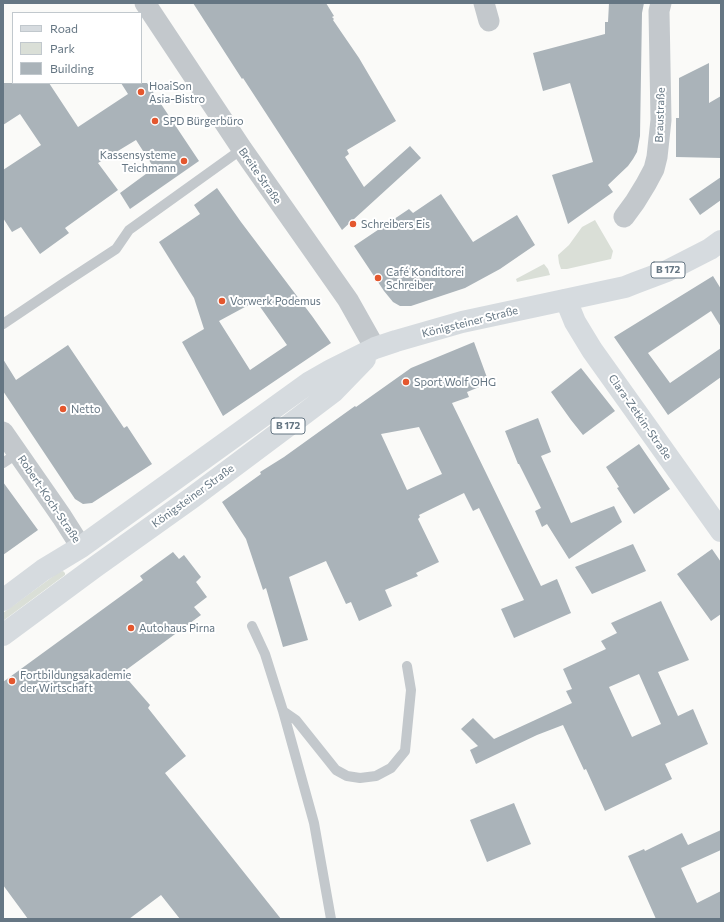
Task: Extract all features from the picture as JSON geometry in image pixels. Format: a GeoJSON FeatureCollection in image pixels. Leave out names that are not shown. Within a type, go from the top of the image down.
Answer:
{"type":"FeatureCollection","features":[{"type":"Feature","properties":{"kind":"main road","name":"B 172"},"geometry":{"type":"LineString","coordinates":[[566,300],[635,284],[667,271],[710,249],[721,241]]}},
{"type":"Feature","properties":{"kind":"main road","name":"Königsteiner Straße"},"geometry":{"type":"LineString","coordinates":[[3,600],[43,570],[81,546],[310,382],[331,370],[376,348],[396,341],[462,322],[566,300]]}},
{"type":"Feature","properties":{"kind":"main road","name":"Clara-Zetkin-Straße"},"geometry":{"type":"LineString","coordinates":[[566,300],[575,322],[592,350],[721,531]]}},
{"type":"Feature","properties":{"kind":"main road","name":"Königsteiner Straße"},"geometry":{"type":"LineString","coordinates":[[3,636],[95,567],[193,497],[316,404],[341,384],[376,348]]}},
{"type":"Feature","properties":{"kind":"main road"},"geometry":{"type":"LineString","coordinates":[[81,546],[95,567]]}},
{"type":"Feature","properties":{"kind":"street","name":"Breite Straße"},"geometry":{"type":"LineString","coordinates":[[145,3],[242,149],[348,300],[376,348]]}},
{"type":"Feature","properties":{"kind":"street","name":"Braustraße"},"geometry":{"type":"LineString","coordinates":[[624,217],[636,202],[646,184],[654,169],[657,157],[661,120],[659,11],[661,3]]}},
{"type":"Feature","properties":{"kind":"street","name":"Robert-Koch-Straße"},"geometry":{"type":"LineString","coordinates":[[3,432],[10,458],[62,517],[81,546]]}},
{"type":"Feature","properties":{"kind":"lane"},"geometry":{"type":"LineString","coordinates":[[3,324],[64,282],[116,249],[129,230],[242,149]]}},
{"type":"Feature","properties":{"kind":"lane"},"geometry":{"type":"LineString","coordinates":[[252,626],[265,654],[314,823],[331,919]]}},
{"type":"Feature","properties":{"kind":"lane"},"geometry":{"type":"LineString","coordinates":[[283,712],[296,720],[336,770],[347,776],[360,778],[376,776],[391,768],[405,751],[411,690],[407,666]]}},
{"type":"Feature","properties":{"kind":"green space"},"geometry":{"type":"Polygon","coordinates":[[[595,220],[613,251],[611,259],[561,269],[558,255],[569,245],[582,227],[595,220]]]}},
{"type":"Feature","properties":{"kind":"green space"},"geometry":{"type":"Polygon","coordinates":[[[544,264],[550,275],[517,282],[516,279],[544,264]]]}},
{"type":"Feature","properties":{"kind":"green space"},"geometry":{"type":"Polygon","coordinates":[[[63,571],[65,575],[3,621],[3,613],[59,572],[63,571]]]}},
{"type":"Feature","properties":{"kind":"building"},"geometry":{"type":"Polygon","coordinates":[[[193,3],[326,3],[334,16],[332,17],[334,19],[333,20],[359,58],[396,121],[347,150],[349,154],[345,157],[364,187],[410,146],[421,158],[342,230],[193,3]]]}},
{"type":"Feature","properties":{"kind":"building"},"geometry":{"type":"Polygon","coordinates":[[[609,3],[644,3],[642,13],[640,136],[637,152],[633,159],[628,166],[608,185],[613,192],[568,224],[552,175],[593,162],[570,83],[543,91],[533,53],[605,34],[605,22],[608,22],[609,3]]]}},
{"type":"Feature","properties":{"kind":"building"},"geometry":{"type":"Polygon","coordinates":[[[709,63],[709,103],[721,96],[721,158],[676,157],[676,118],[679,118],[679,78],[709,63]]]}},
{"type":"Feature","properties":{"kind":"building"},"geometry":{"type":"Polygon","coordinates":[[[3,83],[50,84],[78,127],[128,94],[122,84],[147,83],[199,161],[130,209],[120,193],[154,168],[136,140],[98,163],[118,190],[65,228],[69,233],[40,254],[21,227],[12,232],[3,218],[3,170],[41,145],[20,114],[3,125],[3,83]]]}},
{"type":"Feature","properties":{"kind":"building"},"geometry":{"type":"Polygon","coordinates":[[[721,177],[721,200],[700,215],[689,199],[721,177]]]}},
{"type":"Feature","properties":{"kind":"building"},"geometry":{"type":"Polygon","coordinates":[[[217,188],[331,343],[223,416],[182,342],[204,329],[194,298],[159,242],[200,214],[194,205],[217,188]],[[256,301],[219,321],[250,370],[287,345],[256,301]]]}},
{"type":"Feature","properties":{"kind":"building"},"geometry":{"type":"Polygon","coordinates":[[[441,194],[473,242],[517,215],[535,245],[500,269],[465,288],[411,306],[400,306],[393,302],[384,291],[354,246],[409,209],[413,213],[441,194]]]}},
{"type":"Feature","properties":{"kind":"building"},"geometry":{"type":"Polygon","coordinates":[[[713,276],[721,289],[721,327],[711,311],[648,353],[670,383],[721,348],[721,377],[668,415],[614,337],[713,276]]]}},
{"type":"Feature","properties":{"kind":"building"},"geometry":{"type":"Polygon","coordinates":[[[474,342],[489,383],[467,392],[469,397],[452,403],[541,586],[557,579],[571,613],[514,638],[501,609],[524,600],[479,508],[473,511],[464,493],[419,515],[420,517],[418,519],[439,562],[416,573],[418,576],[385,590],[392,606],[359,621],[351,602],[346,604],[326,561],[289,577],[308,640],[283,647],[266,588],[263,590],[246,539],[222,502],[261,474],[260,472],[284,457],[411,368],[474,342]],[[419,427],[381,434],[407,490],[442,474],[419,427]]]}},
{"type":"Feature","properties":{"kind":"building","name":"Netto"},"geometry":{"type":"Polygon","coordinates":[[[68,345],[124,428],[127,426],[152,464],[92,503],[83,504],[75,499],[3,391],[3,359],[16,380],[68,345]]]}},
{"type":"Feature","properties":{"kind":"building"},"geometry":{"type":"Polygon","coordinates":[[[581,368],[615,411],[583,435],[551,392],[581,368]]]}},
{"type":"Feature","properties":{"kind":"building"},"geometry":{"type":"Polygon","coordinates":[[[538,418],[551,452],[541,456],[571,523],[614,506],[622,522],[569,559],[547,524],[542,527],[535,511],[541,508],[518,464],[505,431],[538,418]]]}},
{"type":"Feature","properties":{"kind":"building"},"geometry":{"type":"Polygon","coordinates":[[[639,444],[670,489],[634,514],[617,488],[619,487],[606,467],[639,444]]]}},
{"type":"Feature","properties":{"kind":"building"},"geometry":{"type":"Polygon","coordinates":[[[3,482],[38,530],[3,555],[3,482]]]}},
{"type":"Feature","properties":{"kind":"building"},"geometry":{"type":"Polygon","coordinates":[[[633,544],[646,571],[592,594],[575,567],[633,544]]]}},
{"type":"Feature","properties":{"kind":"building"},"geometry":{"type":"Polygon","coordinates":[[[712,549],[721,562],[721,614],[711,621],[677,574],[712,549]]]}},
{"type":"Feature","properties":{"kind":"building"},"geometry":{"type":"Polygon","coordinates":[[[173,552],[179,559],[184,555],[201,577],[196,582],[207,597],[194,607],[201,615],[122,673],[150,705],[148,708],[186,756],[165,773],[281,919],[180,919],[161,895],[129,919],[28,919],[3,885],[3,682],[143,580],[140,576],[173,552]]]}},
{"type":"Feature","properties":{"kind":"building"},"geometry":{"type":"Polygon","coordinates":[[[661,601],[689,660],[658,672],[678,716],[693,709],[708,744],[665,764],[672,779],[605,811],[586,769],[584,770],[563,725],[537,735],[476,764],[470,750],[478,746],[461,729],[473,718],[494,739],[572,703],[566,691],[572,689],[563,669],[606,649],[601,641],[617,633],[611,623],[661,601]],[[639,674],[609,687],[632,737],[661,724],[639,674]]]}},
{"type":"Feature","properties":{"kind":"building"},"geometry":{"type":"Polygon","coordinates":[[[514,803],[531,844],[487,862],[470,820],[514,803]]]}},
{"type":"Feature","properties":{"kind":"building"},"geometry":{"type":"Polygon","coordinates":[[[721,830],[721,850],[681,868],[697,903],[721,891],[721,919],[656,919],[628,856],[644,849],[645,851],[682,833],[688,845],[721,830]]]}},
{"type":"Feature","properties":{"kind":"place","name":"HoaiSon Asia-Bistro"},"geometry":{"type":"Point","coordinates":[141,92]}},
{"type":"Feature","properties":{"kind":"place","name":"SPD Bürgerbüro"},"geometry":{"type":"Point","coordinates":[155,121]}},
{"type":"Feature","properties":{"kind":"place","name":"Kassensysteme Teichmann"},"geometry":{"type":"Point","coordinates":[184,161]}},
{"type":"Feature","properties":{"kind":"place","name":"Schreibers Eis"},"geometry":{"type":"Point","coordinates":[353,224]}},
{"type":"Feature","properties":{"kind":"place","name":"Café Konditorei Schreiber"},"geometry":{"type":"Point","coordinates":[378,278]}},
{"type":"Feature","properties":{"kind":"place","name":"Vorwerk Podemus"},"geometry":{"type":"Point","coordinates":[222,301]}},
{"type":"Feature","properties":{"kind":"place","name":"Sport Wolf OHG"},"geometry":{"type":"Point","coordinates":[406,382]}},
{"type":"Feature","properties":{"kind":"place","name":"Netto"},"geometry":{"type":"Point","coordinates":[63,409]}},
{"type":"Feature","properties":{"kind":"place","name":"Autohaus Pirna"},"geometry":{"type":"Point","coordinates":[131,628]}},
{"type":"Feature","properties":{"kind":"place","name":"Fortbildungsakademie der Wirtschaft"},"geometry":{"type":"Point","coordinates":[12,681]}}]}
